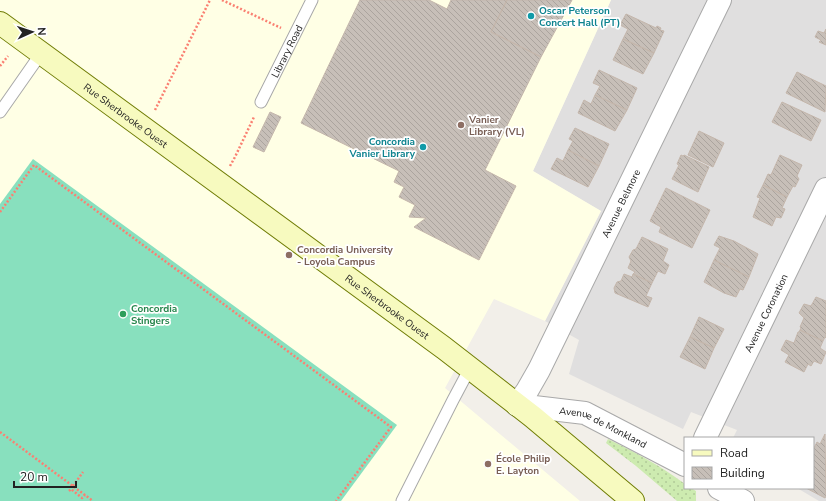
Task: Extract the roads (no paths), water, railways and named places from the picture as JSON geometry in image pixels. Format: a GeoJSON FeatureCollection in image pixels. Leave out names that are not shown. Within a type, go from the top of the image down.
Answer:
{"type":"FeatureCollection","features":[{"type":"Feature","properties":{"kind":"main road","name":"Rue Sherbrooke Ouest"},"geometry":{"type":"LineString","coordinates":[[0,22],[470,368],[633,501]]}},
{"type":"Feature","properties":{"kind":"street","name":"Avenue Belmore"},"geometry":{"type":"LineString","coordinates":[[517,405],[539,370],[720,0]]}},
{"type":"Feature","properties":{"kind":"street","name":"Avenue Coronation"},"geometry":{"type":"LineString","coordinates":[[705,437],[826,188]]}},
{"type":"Feature","properties":{"kind":"street","name":"Avenue de Monkland"},"geometry":{"type":"LineString","coordinates":[[517,405],[585,413],[684,464]]}},
{"type":"Feature","properties":{"kind":"street"},"geometry":{"type":"LineString","coordinates":[[721,489],[743,501]]}},
{"type":"Feature","properties":{"kind":"lane","name":"Library Road"},"geometry":{"type":"LineString","coordinates":[[261,102],[312,0]]}},
{"type":"Feature","properties":{"kind":"lane"},"geometry":{"type":"LineString","coordinates":[[0,112],[42,52]]}},
{"type":"Feature","properties":{"kind":"lane"},"geometry":{"type":"LineString","coordinates":[[402,501],[470,368]]}},
{"type":"Feature","properties":{"kind":"place","name":"Oscar Peterson Concert Hall (PT)"},"geometry":{"type":"Point","coordinates":[531,16]}},
{"type":"Feature","properties":{"kind":"place","name":"Vanier Library (VL)"},"geometry":{"type":"Point","coordinates":[461,125]}},
{"type":"Feature","properties":{"kind":"place","name":"Concordia Vanier Library"},"geometry":{"type":"Point","coordinates":[423,147]}},
{"type":"Feature","properties":{"kind":"place","name":"Concordia University - Loyola Campus"},"geometry":{"type":"Point","coordinates":[289,255]}},
{"type":"Feature","properties":{"kind":"place","name":"Concordia Stingers"},"geometry":{"type":"Point","coordinates":[123,314]}},
{"type":"Feature","properties":{"kind":"place","name":"École Philip E. Layton"},"geometry":{"type":"Point","coordinates":[488,464]}}]}
